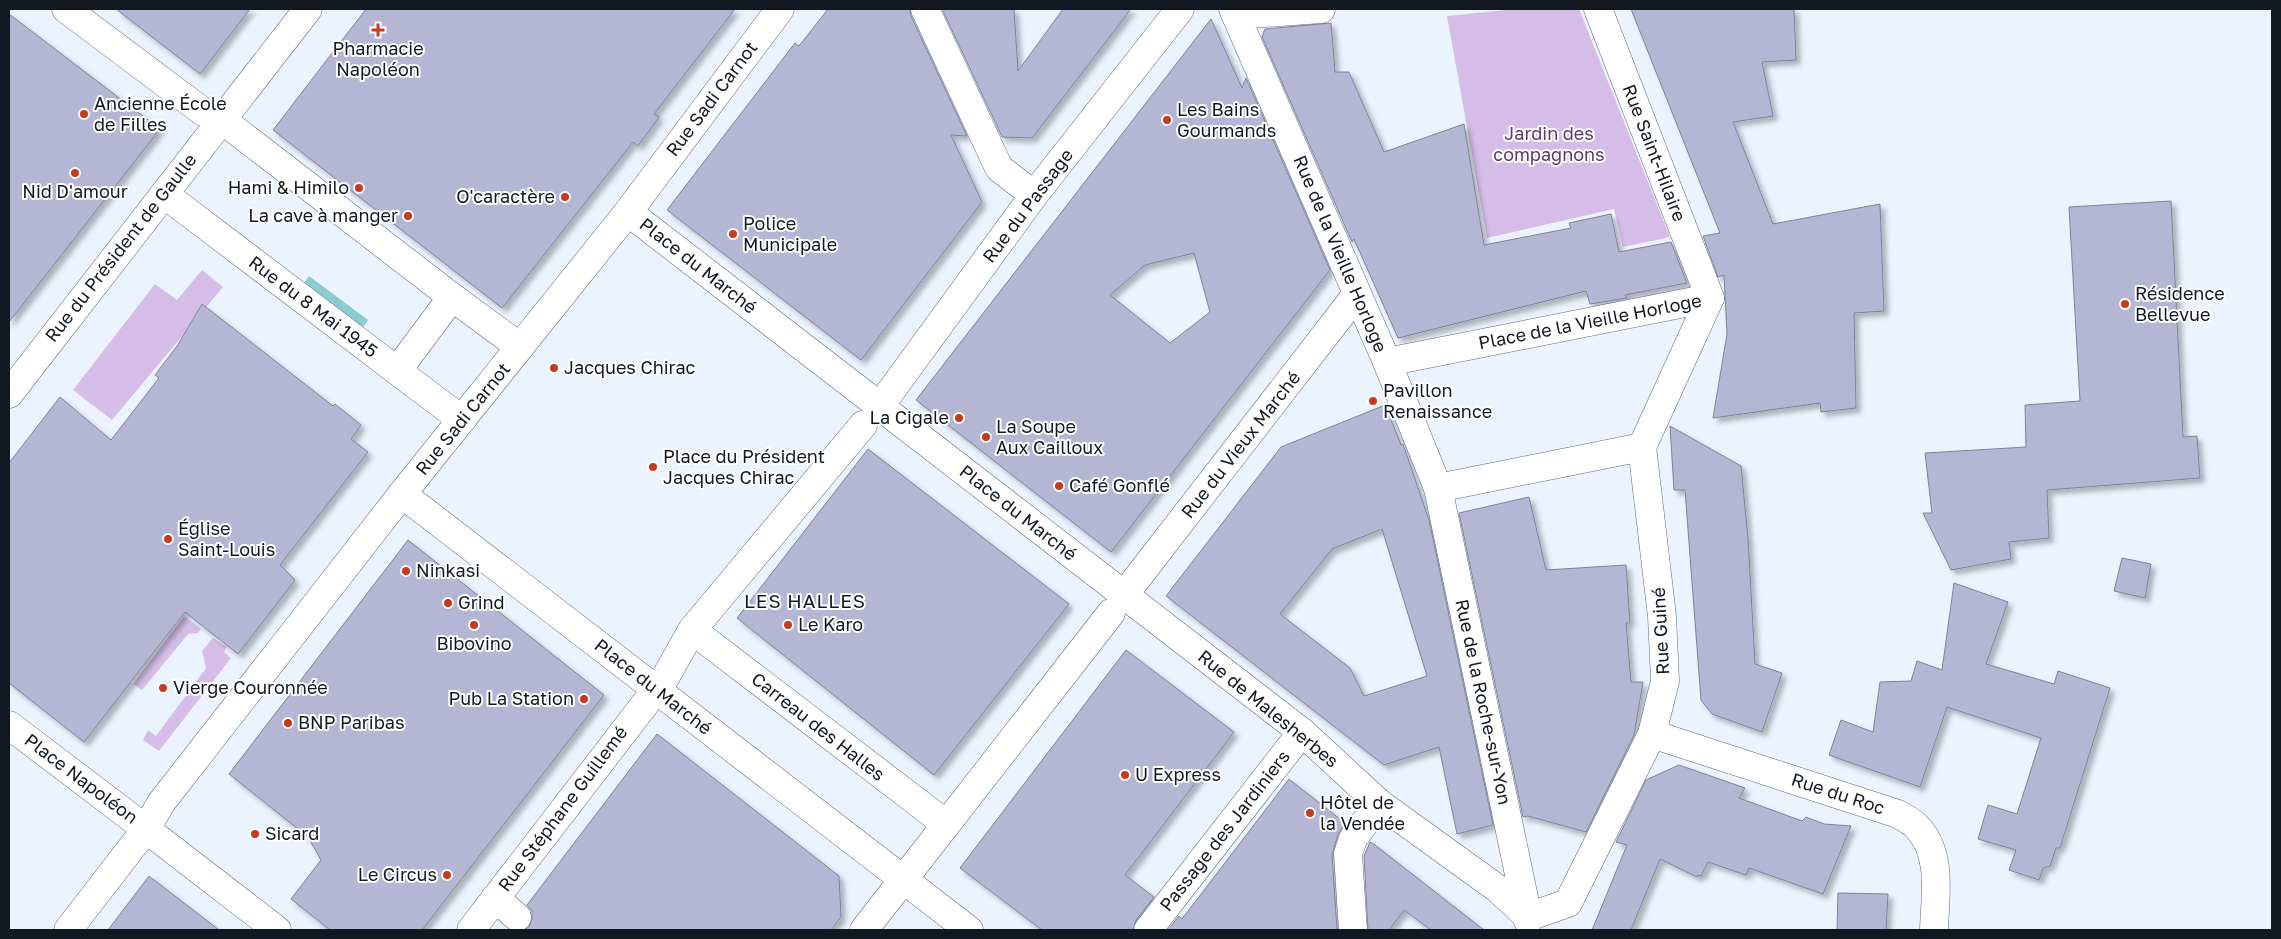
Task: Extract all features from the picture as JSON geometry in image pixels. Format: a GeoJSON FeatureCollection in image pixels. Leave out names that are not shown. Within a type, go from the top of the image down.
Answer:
{"type":"FeatureCollection","features":[{"type":"Feature","properties":{"kind":"street"},"geometry":{"type":"LineString","coordinates":[[66,9],[202,111],[221,119],[452,298],[520,347]]}},
{"type":"Feature","properties":{"kind":"street","name":"Rue du Président de Gaulle"},"geometry":{"type":"LineString","coordinates":[[9,394],[308,9]]}},
{"type":"Feature","properties":{"kind":"street","name":"Rue Sadi Carnot"},"geometry":{"type":"LineString","coordinates":[[146,829],[161,803],[402,494],[628,212],[780,9]]}},
{"type":"Feature","properties":{"kind":"street"},"geometry":{"type":"LineString","coordinates":[[925,9],[999,168],[1034,195]]}},
{"type":"Feature","properties":{"kind":"street","name":"Rue du Passage"},"geometry":{"type":"LineString","coordinates":[[872,416],[1034,195],[1180,9]]}},
{"type":"Feature","properties":{"kind":"street"},"geometry":{"type":"LineString","coordinates":[[1235,12],[1321,9]]}},
{"type":"Feature","properties":{"kind":"street","name":"Rue Saint-Hilaire"},"geometry":{"type":"LineString","coordinates":[[1598,9],[1710,298]]}},
{"type":"Feature","properties":{"kind":"street","name":"Rue de la Vieille Horloge"},"geometry":{"type":"LineString","coordinates":[[1235,12],[1387,362]]}},
{"type":"Feature","properties":{"kind":"street","name":"Rue du 8 Mai 1945"},"geometry":{"type":"LineString","coordinates":[[164,194],[462,420]]}},
{"type":"Feature","properties":{"kind":"street","name":"Place du Marché"},"geometry":{"type":"LineString","coordinates":[[628,212],[872,416],[1118,604]]}},
{"type":"Feature","properties":{"kind":"street","name":"Rue du Vieux Marché"},"geometry":{"type":"LineString","coordinates":[[1118,604],[1357,294]]}},
{"type":"Feature","properties":{"kind":"street"},"geometry":{"type":"LineString","coordinates":[[397,371],[452,298]]}},
{"type":"Feature","properties":{"kind":"street","name":"Place de la Vieille Horloge"},"geometry":{"type":"LineString","coordinates":[[1387,362],[1710,298]]}},
{"type":"Feature","properties":{"kind":"street","name":"Place de la Vieille Horloge"},"geometry":{"type":"LineString","coordinates":[[1642,447],[1710,298]]}},
{"type":"Feature","properties":{"kind":"street"},"geometry":{"type":"LineString","coordinates":[[1387,362],[1438,488],[1642,447]]}},
{"type":"Feature","properties":{"kind":"street"},"geometry":{"type":"LineString","coordinates":[[655,689],[665,678],[692,630],[872,416]]}},
{"type":"Feature","properties":{"kind":"street","name":"Rue Guiné"},"geometry":{"type":"LineString","coordinates":[[1527,924],[1568,903],[1652,734],[1665,681],[1662,616],[1642,447]]}},
{"type":"Feature","properties":{"kind":"street","name":"Rue de la Roche-sur-Yon"},"geometry":{"type":"LineString","coordinates":[[1438,488],[1527,924]]}},
{"type":"Feature","properties":{"kind":"street","name":"Place du Marché"},"geometry":{"type":"LineString","coordinates":[[402,494],[969,930]]}},
{"type":"Feature","properties":{"kind":"street"},"geometry":{"type":"LineString","coordinates":[[864,930],[1118,604]]}},
{"type":"Feature","properties":{"kind":"street","name":"Rue de Malesherbes"},"geometry":{"type":"LineString","coordinates":[[1118,604],[1302,732],[1379,803],[1498,889],[1527,924]]}},
{"type":"Feature","properties":{"kind":"street","name":"Carreau des Halles"},"geometry":{"type":"LineString","coordinates":[[692,630],[946,824]]}},
{"type":"Feature","properties":{"kind":"street","name":"Rue Stéphane Guillemé"},"geometry":{"type":"LineString","coordinates":[[471,930],[655,689]]}},
{"type":"Feature","properties":{"kind":"street","name":"Place Napoléon"},"geometry":{"type":"LineString","coordinates":[[9,725],[146,829],[68,930]]}},
{"type":"Feature","properties":{"kind":"street","name":"Passage des Jardiniers"},"geometry":{"type":"LineString","coordinates":[[1148,930],[1302,732]]}},
{"type":"Feature","properties":{"kind":"street","name":"Rue du Roc"},"geometry":{"type":"LineString","coordinates":[[1652,734],[1898,814],[1916,825],[1928,841],[1935,858],[1934,930]]}},
{"type":"Feature","properties":{"kind":"street"},"geometry":{"type":"LineString","coordinates":[[1353,930],[1348,854],[1353,839],[1379,803]]}},
{"type":"Feature","properties":{"kind":"street"},"geometry":{"type":"LineString","coordinates":[[146,829],[277,930]]}},
{"type":"Feature","properties":{"kind":"street"},"geometry":{"type":"LineString","coordinates":[[495,898],[517,917]]}},
{"type":"Feature","properties":{"kind":"green space","name":"Jardin des compagnons"},"geometry":{"type":"Polygon","coordinates":[[[1516,9],[1579,9],[1670,237],[1623,247],[1614,209],[1487,238],[1447,16],[1516,9]]]}},
{"type":"Feature","properties":{"kind":"green space"},"geometry":{"type":"Polygon","coordinates":[[[202,270],[223,287],[112,420],[73,390],[155,284],[177,300],[202,270]]]}},
{"type":"Feature","properties":{"kind":"green space"},"geometry":{"type":"Polygon","coordinates":[[[184,616],[201,629],[198,633],[188,634],[142,690],[133,684],[184,616]]]}},
{"type":"Feature","properties":{"kind":"green space"},"geometry":{"type":"Polygon","coordinates":[[[213,638],[227,647],[224,652],[231,658],[159,751],[143,740],[148,730],[156,736],[206,668],[202,651],[213,638]]]}},
{"type":"Feature","properties":{"kind":"water"},"geometry":{"type":"Polygon","coordinates":[[[309,276],[368,320],[359,333],[300,289],[309,276]]]}},
{"type":"Feature","properties":{"kind":"building"},"geometry":{"type":"Polygon","coordinates":[[[116,9],[250,9],[200,74],[116,9]]]}},
{"type":"Feature","properties":{"kind":"building"},"geometry":{"type":"Polygon","coordinates":[[[366,9],[735,9],[654,114],[659,117],[638,146],[633,142],[502,308],[273,130],[366,9]]]}},
{"type":"Feature","properties":{"kind":"building"},"geometry":{"type":"Polygon","coordinates":[[[828,9],[910,9],[911,16],[967,136],[951,135],[982,202],[861,360],[667,210],[795,43],[799,46],[828,9]]]}},
{"type":"Feature","properties":{"kind":"building"},"geometry":{"type":"Polygon","coordinates":[[[942,9],[1014,9],[1018,71],[1063,9],[1131,9],[1032,138],[1002,137],[942,9]]]}},
{"type":"Feature","properties":{"kind":"building"},"geometry":{"type":"Polygon","coordinates":[[[1631,9],[1794,9],[1796,60],[1762,62],[1773,116],[1733,122],[1773,224],[1880,204],[1884,311],[1854,313],[1856,408],[1821,412],[1820,403],[1713,418],[1727,334],[1724,275],[1718,277],[1703,236],[1720,233],[1631,9]]]}},
{"type":"Feature","properties":{"kind":"building"},"geometry":{"type":"Polygon","coordinates":[[[9,14],[160,129],[9,322],[9,14]]]}},
{"type":"Feature","properties":{"kind":"building"},"geometry":{"type":"Polygon","coordinates":[[[1211,19],[1242,88],[1246,78],[1330,270],[1111,552],[916,400],[1211,19]],[[1194,253],[1145,265],[1110,295],[1170,343],[1210,312],[1194,253]]]}},
{"type":"Feature","properties":{"kind":"building"},"geometry":{"type":"Polygon","coordinates":[[[1331,23],[1335,72],[1349,72],[1384,152],[1464,124],[1484,245],[1571,228],[1569,223],[1611,214],[1619,252],[1671,242],[1687,283],[1625,295],[1627,298],[1590,304],[1586,291],[1398,338],[1354,239],[1352,242],[1262,37],[1265,29],[1331,23]]]}},
{"type":"Feature","properties":{"kind":"building"},"geometry":{"type":"Polygon","coordinates":[[[2171,201],[2183,437],[2197,436],[2200,478],[2047,490],[2049,538],[2009,542],[2011,559],[1951,570],[1923,513],[1932,513],[1925,453],[2026,447],[2025,405],[2080,401],[2069,207],[2171,201]]]}},
{"type":"Feature","properties":{"kind":"building","name":"Église Saint-Louis"},"geometry":{"type":"Polygon","coordinates":[[[202,304],[333,406],[335,404],[361,425],[351,439],[368,452],[280,565],[295,580],[238,654],[185,612],[84,742],[9,683],[9,463],[60,397],[111,440],[159,378],[155,375],[177,346],[202,304]]]}},
{"type":"Feature","properties":{"kind":"building"},"geometry":{"type":"Polygon","coordinates":[[[1385,405],[1401,445],[1403,444],[1429,520],[1493,825],[1457,834],[1439,747],[1384,765],[1166,596],[1281,447],[1385,405]],[[1382,529],[1332,549],[1280,614],[1350,668],[1364,696],[1427,676],[1382,529]]]}},
{"type":"Feature","properties":{"kind":"building"},"geometry":{"type":"Polygon","coordinates":[[[1670,426],[1741,466],[1748,538],[1755,664],[1782,673],[1762,732],[1712,714],[1701,700],[1685,490],[1674,490],[1670,426]]]}},
{"type":"Feature","properties":{"kind":"building"},"geometry":{"type":"Polygon","coordinates":[[[868,449],[1069,604],[934,775],[737,618],[868,449]]]}},
{"type":"Feature","properties":{"kind":"building"},"geometry":{"type":"Polygon","coordinates":[[[1529,497],[1546,570],[1626,565],[1630,623],[1626,623],[1631,682],[1643,682],[1634,735],[1586,832],[1528,816],[1523,817],[1459,513],[1529,497]]]}},
{"type":"Feature","properties":{"kind":"building"},"geometry":{"type":"Polygon","coordinates":[[[408,540],[604,695],[422,930],[330,930],[291,899],[321,860],[308,837],[229,774],[408,540]]]}},
{"type":"Feature","properties":{"kind":"building"},"geometry":{"type":"Polygon","coordinates":[[[2122,558],[2151,564],[2145,598],[2114,591],[2122,558]]]}},
{"type":"Feature","properties":{"kind":"building"},"geometry":{"type":"Polygon","coordinates":[[[1954,583],[2008,602],[1986,664],[2054,684],[2058,671],[2110,688],[2060,848],[2056,848],[2050,866],[2043,868],[2039,880],[2009,870],[2016,850],[1978,839],[1988,805],[2017,814],[2041,738],[1947,707],[1920,787],[1829,755],[1841,720],[1873,732],[1880,682],[1911,681],[1917,661],[1942,670],[1954,583]]]}},
{"type":"Feature","properties":{"kind":"building"},"geometry":{"type":"Polygon","coordinates":[[[1126,650],[1234,732],[1125,875],[1154,897],[1136,920],[1133,930],[1042,930],[960,868],[1126,650]]]}},
{"type":"Feature","properties":{"kind":"building"},"geometry":{"type":"Polygon","coordinates":[[[657,734],[839,876],[841,917],[831,930],[524,930],[529,927],[532,919],[532,911],[527,905],[657,734]]]}},
{"type":"Feature","properties":{"kind":"building"},"geometry":{"type":"Polygon","coordinates":[[[1679,765],[1745,788],[1739,798],[1802,821],[1806,817],[1824,824],[1851,826],[1823,894],[1749,868],[1746,875],[1708,862],[1701,876],[1698,875],[1697,877],[1660,859],[1631,930],[1592,930],[1627,845],[1616,842],[1646,780],[1679,765]]]}},
{"type":"Feature","properties":{"kind":"building"},"geometry":{"type":"Polygon","coordinates":[[[1289,779],[1345,823],[1338,834],[1332,855],[1337,930],[1168,930],[1179,916],[1182,919],[1289,779]]]}},
{"type":"Feature","properties":{"kind":"building"},"geometry":{"type":"Polygon","coordinates":[[[1370,842],[1484,930],[1431,930],[1404,910],[1389,930],[1368,930],[1364,856],[1370,842]]]}},
{"type":"Feature","properties":{"kind":"building"},"geometry":{"type":"Polygon","coordinates":[[[149,876],[219,930],[108,930],[149,876]]]}},
{"type":"Feature","properties":{"kind":"building"},"geometry":{"type":"Polygon","coordinates":[[[1838,893],[1888,894],[1886,930],[1837,930],[1838,893]]]}},
{"type":"Feature","properties":{"kind":"place","name":"Pharmacie Napoléon"},"geometry":{"type":"Point","coordinates":[378,30]}},
{"type":"Feature","properties":{"kind":"place","name":"Ancienne École de Filles"},"geometry":{"type":"Point","coordinates":[84,114]}},
{"type":"Feature","properties":{"kind":"place","name":"Les Bains Gourmands"},"geometry":{"type":"Point","coordinates":[1167,120]}},
{"type":"Feature","properties":{"kind":"place","name":"Nid D'amour"},"geometry":{"type":"Point","coordinates":[75,173]}},
{"type":"Feature","properties":{"kind":"place","name":"Hami & Himilo"},"geometry":{"type":"Point","coordinates":[359,188]}},
{"type":"Feature","properties":{"kind":"place","name":"O'caractère"},"geometry":{"type":"Point","coordinates":[565,197]}},
{"type":"Feature","properties":{"kind":"place","name":"La cave à manger"},"geometry":{"type":"Point","coordinates":[408,216]}},
{"type":"Feature","properties":{"kind":"place","name":"Police Municipale"},"geometry":{"type":"Point","coordinates":[733,234]}},
{"type":"Feature","properties":{"kind":"place","name":"Résidence Bellevue"},"geometry":{"type":"Point","coordinates":[2125,304]}},
{"type":"Feature","properties":{"kind":"place","name":"Jacques Chirac"},"geometry":{"type":"Point","coordinates":[554,368]}},
{"type":"Feature","properties":{"kind":"place","name":"Pavillon Renaissance"},"geometry":{"type":"Point","coordinates":[1373,401]}},
{"type":"Feature","properties":{"kind":"place","name":"La Cigale"},"geometry":{"type":"Point","coordinates":[959,418]}},
{"type":"Feature","properties":{"kind":"place","name":"La Soupe Aux Cailloux"},"geometry":{"type":"Point","coordinates":[986,437]}},
{"type":"Feature","properties":{"kind":"place","name":"Place du Président Jacques Chirac"},"geometry":{"type":"Point","coordinates":[653,467]}},
{"type":"Feature","properties":{"kind":"place","name":"Café Gonflé"},"geometry":{"type":"Point","coordinates":[1059,486]}},
{"type":"Feature","properties":{"kind":"place","name":"Église Saint-Louis"},"geometry":{"type":"Point","coordinates":[168,539]}},
{"type":"Feature","properties":{"kind":"place","name":"Ninkasi"},"geometry":{"type":"Point","coordinates":[406,571]}},
{"type":"Feature","properties":{"kind":"place","name":"Grind"},"geometry":{"type":"Point","coordinates":[448,603]}},
{"type":"Feature","properties":{"kind":"place","name":"Bibovino"},"geometry":{"type":"Point","coordinates":[474,625]}},
{"type":"Feature","properties":{"kind":"place","name":"Le Karo"},"geometry":{"type":"Point","coordinates":[788,625]}},
{"type":"Feature","properties":{"kind":"place","name":"Vierge Couronnée"},"geometry":{"type":"Point","coordinates":[163,688]}},
{"type":"Feature","properties":{"kind":"place","name":"Pub La Station"},"geometry":{"type":"Point","coordinates":[584,699]}},
{"type":"Feature","properties":{"kind":"place","name":"BNP Paribas"},"geometry":{"type":"Point","coordinates":[288,723]}},
{"type":"Feature","properties":{"kind":"place","name":"U Express"},"geometry":{"type":"Point","coordinates":[1125,775]}},
{"type":"Feature","properties":{"kind":"place","name":"Hôtel de la Vendée"},"geometry":{"type":"Point","coordinates":[1310,813]}},
{"type":"Feature","properties":{"kind":"place","name":"Sicard"},"geometry":{"type":"Point","coordinates":[255,834]}},
{"type":"Feature","properties":{"kind":"place","name":"Le Circus"},"geometry":{"type":"Point","coordinates":[447,875]}},
{"type":"Feature","properties":{"kind":"district","name":"LES HALLES"},"geometry":{"type":"Point","coordinates":[805,601]}}]}
